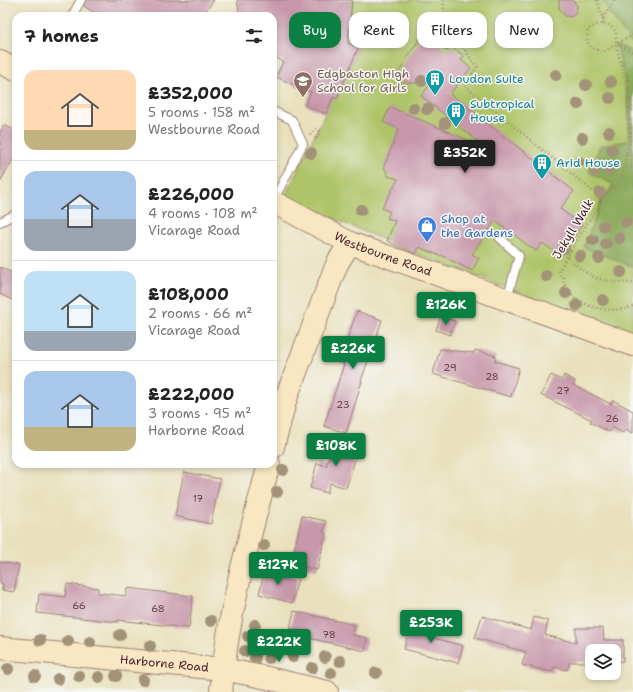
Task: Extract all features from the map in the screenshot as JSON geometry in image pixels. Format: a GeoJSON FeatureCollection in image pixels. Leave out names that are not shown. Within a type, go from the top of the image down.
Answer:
{"type":"FeatureCollection","features":[{"type":"Feature","properties":{"kind":"main road"},"geometry":{"type":"LineString","coordinates":[[0,62],[12,68]]}},
{"type":"Feature","properties":{"kind":"main road","name":"Westbourne Road"},"geometry":{"type":"LineString","coordinates":[[277,204],[350,243],[633,345]]}},
{"type":"Feature","properties":{"kind":"main road"},"geometry":{"type":"LineString","coordinates":[[277,432],[286,398],[333,274],[350,243]]}},
{"type":"Feature","properties":{"kind":"main road"},"geometry":{"type":"LineString","coordinates":[[221,692],[228,631],[246,551],[268,468]]}},
{"type":"Feature","properties":{"kind":"main road","name":"Harborne Road"},"geometry":{"type":"LineString","coordinates":[[0,648],[223,669],[327,692]]}},
{"type":"Feature","properties":{"kind":"lane"},"geometry":{"type":"LineString","coordinates":[[74,12],[81,0]]}},
{"type":"Feature","properties":{"kind":"lane"},"geometry":{"type":"LineString","coordinates":[[277,113],[292,120],[303,144],[277,194]]}},
{"type":"Feature","properties":{"kind":"lane"},"geometry":{"type":"LineString","coordinates":[[0,222],[12,216]]}},
{"type":"Feature","properties":{"kind":"lane"},"geometry":{"type":"LineString","coordinates":[[500,238],[519,256],[510,288],[504,298]]}},
{"type":"Feature","properties":{"kind":"path"},"geometry":{"type":"LineString","coordinates":[[443,0],[445,15],[454,35],[477,67],[464,85],[602,199]]}},
{"type":"Feature","properties":{"kind":"path"},"geometry":{"type":"LineString","coordinates":[[597,0],[603,18],[603,25]]}},
{"type":"Feature","properties":{"kind":"path"},"geometry":{"type":"LineString","coordinates":[[603,18],[615,0]]}},
{"type":"Feature","properties":{"kind":"path"},"geometry":{"type":"LineString","coordinates":[[616,44],[616,32],[610,25],[597,25],[588,29],[587,41],[592,48],[603,52],[633,35]]}},
{"type":"Feature","properties":{"kind":"path"},"geometry":{"type":"LineString","coordinates":[[616,44],[633,52]]}},
{"type":"Feature","properties":{"kind":"path","name":"Jekyll Walk"},"geometry":{"type":"LineString","coordinates":[[616,44],[627,88],[630,137],[622,179],[602,199],[559,270],[559,274],[563,279],[565,286],[572,295],[597,309],[616,311],[633,306]]}},
{"type":"Feature","properties":{"kind":"path"},"geometry":{"type":"LineString","coordinates":[[567,257],[580,270],[595,278],[615,283],[633,283]]}},
{"type":"Feature","properties":{"kind":"green space"},"geometry":{"type":"Polygon","coordinates":[[[352,0],[633,0],[633,335],[416,254],[285,196],[333,97],[337,98],[358,48],[409,48],[409,12],[351,12],[352,0]]]}},
{"type":"Feature","properties":{"kind":"green space"},"geometry":{"type":"Polygon","coordinates":[[[603,0],[633,0],[633,44],[610,14],[603,0]]]}},
{"type":"Feature","properties":{"kind":"green space"},"geometry":{"type":"Polygon","coordinates":[[[616,44],[633,52],[633,267],[584,247],[602,199],[609,192],[613,184],[589,172],[600,146],[627,141],[629,129],[627,92],[616,44]]]}},
{"type":"Feature","properties":{"kind":"building"},"geometry":{"type":"Polygon","coordinates":[[[86,0],[214,0],[205,12],[93,12],[84,6],[86,0]]]}},
{"type":"Feature","properties":{"kind":"building"},"geometry":{"type":"Polygon","coordinates":[[[237,0],[352,0],[351,12],[349,12],[348,43],[349,48],[358,48],[337,99],[333,97],[326,114],[305,105],[311,92],[277,77],[283,62],[277,58],[277,12],[239,12],[237,0]]]}},
{"type":"Feature","properties":{"kind":"building"},"geometry":{"type":"Polygon","coordinates":[[[559,0],[572,0],[577,5],[576,13],[571,17],[565,16],[559,8],[559,0]]]}},
{"type":"Feature","properties":{"kind":"building"},"geometry":{"type":"Polygon","coordinates":[[[417,43],[417,48],[443,48],[447,51],[449,48],[453,48],[464,56],[461,60],[471,68],[450,94],[574,191],[560,209],[582,225],[572,239],[570,238],[558,254],[542,243],[536,251],[495,221],[472,254],[479,258],[472,271],[441,255],[440,256],[419,247],[416,254],[387,241],[395,221],[387,218],[390,212],[382,208],[398,179],[388,176],[384,166],[399,129],[383,122],[390,107],[480,145],[481,144],[421,96],[431,83],[402,83],[397,79],[397,74],[405,63],[404,62],[417,43]]]}},
{"type":"Feature","properties":{"kind":"building"},"geometry":{"type":"Polygon","coordinates":[[[4,125],[12,129],[12,161],[0,182],[0,132],[4,125]]]}},
{"type":"Feature","properties":{"kind":"building"},"geometry":{"type":"Polygon","coordinates":[[[0,267],[12,273],[12,300],[0,294],[0,267]]]}},
{"type":"Feature","properties":{"kind":"building"},"geometry":{"type":"Polygon","coordinates":[[[357,311],[382,320],[361,381],[346,433],[324,426],[344,364],[339,362],[357,311]]]}},
{"type":"Feature","properties":{"kind":"building"},"geometry":{"type":"Polygon","coordinates":[[[441,316],[455,321],[450,335],[436,330],[441,316]]]}},
{"type":"Feature","properties":{"kind":"building"},"geometry":{"type":"Polygon","coordinates":[[[440,349],[474,353],[475,350],[496,356],[495,361],[519,368],[511,397],[433,374],[440,349]]]}},
{"type":"Feature","properties":{"kind":"building"},"geometry":{"type":"Polygon","coordinates":[[[551,375],[562,380],[564,375],[575,381],[573,385],[611,404],[613,400],[633,411],[633,433],[625,429],[623,433],[612,427],[610,432],[590,422],[592,420],[541,395],[551,375]]]}},
{"type":"Feature","properties":{"kind":"building"},"geometry":{"type":"Polygon","coordinates":[[[335,439],[359,447],[346,488],[330,483],[327,493],[310,488],[317,463],[326,466],[335,439]]]}},
{"type":"Feature","properties":{"kind":"building"},"geometry":{"type":"Polygon","coordinates":[[[184,472],[220,479],[211,524],[175,516],[184,472]]]}},
{"type":"Feature","properties":{"kind":"building"},"geometry":{"type":"Polygon","coordinates":[[[302,516],[326,521],[323,532],[326,533],[317,570],[291,564],[302,516]]]}},
{"type":"Feature","properties":{"kind":"building"},"geometry":{"type":"Polygon","coordinates":[[[0,562],[19,565],[14,592],[2,590],[3,584],[0,583],[0,562]]]}},
{"type":"Feature","properties":{"kind":"building"},"geometry":{"type":"Polygon","coordinates":[[[265,569],[298,578],[292,603],[259,594],[265,569]]]}},
{"type":"Feature","properties":{"kind":"building"},"geometry":{"type":"Polygon","coordinates":[[[67,584],[98,588],[98,593],[126,596],[127,588],[193,596],[189,628],[37,613],[39,594],[65,597],[67,584]]]}},
{"type":"Feature","properties":{"kind":"building"},"geometry":{"type":"Polygon","coordinates":[[[294,611],[355,625],[352,635],[367,638],[365,651],[305,637],[306,632],[290,628],[294,611]]]}},
{"type":"Feature","properties":{"kind":"building"},"geometry":{"type":"Polygon","coordinates":[[[482,616],[531,630],[534,617],[548,621],[545,635],[576,643],[576,628],[603,628],[604,640],[623,640],[623,661],[621,661],[621,644],[585,644],[585,662],[570,662],[567,670],[554,667],[552,672],[522,665],[526,652],[475,638],[482,616]]]}},
{"type":"Feature","properties":{"kind":"building"},"geometry":{"type":"Polygon","coordinates":[[[412,619],[426,623],[423,635],[463,646],[458,663],[404,649],[412,619]]]}},
{"type":"Feature","properties":{"kind":"place","name":"Loudon Suite"},"geometry":{"type":"Point","coordinates":[435,96]}},
{"type":"Feature","properties":{"kind":"place","name":"Edgbaston High School for Girls"},"geometry":{"type":"Point","coordinates":[303,98]}},
{"type":"Feature","properties":{"kind":"place","name":"Subtropical House"},"geometry":{"type":"Point","coordinates":[456,128]}},
{"type":"Feature","properties":{"kind":"place","name":"Arid House"},"geometry":{"type":"Point","coordinates":[542,180]}},
{"type":"Feature","properties":{"kind":"place","name":"Shop at the Gardens"},"geometry":{"type":"Point","coordinates":[427,243]}}]}
